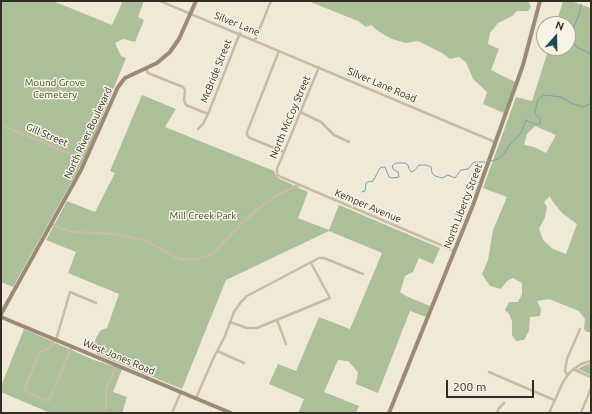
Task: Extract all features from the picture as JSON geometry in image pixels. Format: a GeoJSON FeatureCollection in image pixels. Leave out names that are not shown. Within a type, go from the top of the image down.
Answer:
{"type":"FeatureCollection","features":[{"type":"Feature","properties":{"kind":"main road","name":"North River Boulevard"},"geometry":{"type":"LineString","coordinates":[[1,315],[86,161],[118,87],[129,75],[157,64],[170,52],[179,39],[196,1]]}},
{"type":"Feature","properties":{"kind":"main road","name":"North Liberty Street"},"geometry":{"type":"LineString","coordinates":[[389,413],[473,205],[523,65],[540,1]]}},
{"type":"Feature","properties":{"kind":"main road","name":"West Jones Road"},"geometry":{"type":"LineString","coordinates":[[1,315],[231,413]]}},
{"type":"Feature","properties":{"kind":"street","name":"Silver Lane"},"geometry":{"type":"LineString","coordinates":[[160,1],[262,43]]}},
{"type":"Feature","properties":{"kind":"street"},"geometry":{"type":"LineString","coordinates":[[255,40],[271,1]]}},
{"type":"Feature","properties":{"kind":"street","name":"McBride Street"},"geometry":{"type":"LineString","coordinates":[[198,129],[203,124],[208,114],[240,33]]}},
{"type":"Feature","properties":{"kind":"street","name":"Silver Lane Road"},"geometry":{"type":"LineString","coordinates":[[262,43],[496,142]]}},
{"type":"Feature","properties":{"kind":"street"},"geometry":{"type":"LineString","coordinates":[[280,50],[247,132],[250,138],[284,152]]}},
{"type":"Feature","properties":{"kind":"street","name":"North McCoy Street"},"geometry":{"type":"LineString","coordinates":[[277,174],[277,169],[319,67]]}},
{"type":"Feature","properties":{"kind":"street"},"geometry":{"type":"LineString","coordinates":[[146,69],[148,73],[183,87],[185,90],[184,100],[186,105],[208,114]]}},
{"type":"Feature","properties":{"kind":"street"},"geometry":{"type":"LineString","coordinates":[[300,112],[321,122],[334,135],[349,142]]}},
{"type":"Feature","properties":{"kind":"street","name":"Gill Street"},"geometry":{"type":"LineString","coordinates":[[1,125],[86,161]]}},
{"type":"Feature","properties":{"kind":"street","name":"Kemper Avenue"},"geometry":{"type":"LineString","coordinates":[[277,174],[281,178],[455,251]]}},
{"type":"Feature","properties":{"kind":"street"},"geometry":{"type":"LineString","coordinates":[[51,224],[71,232],[109,234],[138,238],[147,241],[179,259],[196,260],[212,254],[260,207],[282,193],[300,185]]}},
{"type":"Feature","properties":{"kind":"street"},"geometry":{"type":"LineString","coordinates":[[196,398],[237,307],[247,296],[319,258],[324,258],[363,274]]}},
{"type":"Feature","properties":{"kind":"street"},"geometry":{"type":"LineString","coordinates":[[230,322],[253,329],[330,298],[311,263]]}},
{"type":"Feature","properties":{"kind":"street"},"geometry":{"type":"LineString","coordinates":[[72,346],[49,401],[27,393],[25,388],[39,354],[50,348],[55,339],[70,292],[96,303]]}},
{"type":"Feature","properties":{"kind":"street"},"geometry":{"type":"LineString","coordinates":[[277,320],[286,344]]}},
{"type":"Feature","properties":{"kind":"street"},"geometry":{"type":"LineString","coordinates":[[567,375],[565,370],[567,359],[580,329]]}},
{"type":"Feature","properties":{"kind":"street"},"geometry":{"type":"LineString","coordinates":[[217,351],[244,362]]}},
{"type":"Feature","properties":{"kind":"street"},"geometry":{"type":"LineString","coordinates":[[549,413],[567,375],[581,364],[591,361]]}},
{"type":"Feature","properties":{"kind":"street"},"geometry":{"type":"LineString","coordinates":[[106,413],[106,389],[116,365]]}},
{"type":"Feature","properties":{"kind":"street"},"geometry":{"type":"LineString","coordinates":[[573,369],[591,377]]}},
{"type":"Feature","properties":{"kind":"street"},"geometry":{"type":"LineString","coordinates":[[489,372],[554,400]]}},
{"type":"Feature","properties":{"kind":"street"},"geometry":{"type":"LineString","coordinates":[[581,413],[591,388]]}},
{"type":"Feature","properties":{"kind":"street"},"geometry":{"type":"LineString","coordinates":[[172,413],[181,392]]}},
{"type":"Feature","properties":{"kind":"street"},"geometry":{"type":"LineString","coordinates":[[497,413],[499,408],[504,403]]}},
{"type":"Feature","properties":{"kind":"green space","name":"Mound Grove Cemetery"},"geometry":{"type":"Polygon","coordinates":[[[1,1],[53,1],[112,25],[123,1],[144,1],[138,17],[144,20],[135,42],[123,39],[115,43],[121,56],[126,58],[86,156],[13,287],[1,282],[1,1]]]}},
{"type":"Feature","properties":{"kind":"green space"},"geometry":{"type":"Polygon","coordinates":[[[308,1],[528,1],[531,7],[528,11],[517,11],[512,16],[498,23],[490,33],[488,44],[499,49],[491,70],[515,82],[504,113],[483,104],[487,92],[473,79],[466,62],[459,57],[450,59],[442,53],[418,41],[406,43],[392,39],[371,25],[366,27],[358,21],[308,1]]]}},
{"type":"Feature","properties":{"kind":"green space"},"geometry":{"type":"Polygon","coordinates":[[[563,1],[571,1],[591,8],[591,332],[586,332],[584,329],[585,319],[579,311],[549,299],[537,301],[541,309],[540,316],[530,317],[529,331],[524,340],[516,341],[512,335],[512,321],[509,314],[505,310],[509,302],[518,302],[522,294],[522,283],[513,278],[507,281],[501,289],[490,286],[482,274],[488,260],[493,230],[507,197],[483,188],[516,97],[532,101],[546,56],[576,56],[576,16],[558,16],[563,1]],[[535,126],[527,134],[524,145],[534,147],[546,153],[556,135],[535,126]],[[550,196],[544,202],[547,207],[545,217],[539,229],[543,240],[553,249],[566,254],[577,224],[562,213],[550,196]]]}},
{"type":"Feature","properties":{"kind":"green space","name":"Mill Creek Park"},"geometry":{"type":"Polygon","coordinates":[[[142,95],[176,109],[165,127],[274,171],[276,176],[280,179],[308,192],[298,218],[329,230],[339,205],[440,248],[433,264],[419,258],[413,272],[405,276],[400,292],[430,306],[426,317],[410,311],[378,393],[356,384],[358,372],[348,361],[338,360],[324,392],[359,406],[356,413],[298,413],[304,399],[269,384],[278,364],[296,371],[319,317],[350,329],[382,253],[329,231],[226,280],[182,389],[97,354],[93,349],[94,343],[101,330],[107,328],[119,294],[68,273],[76,252],[46,240],[67,201],[95,212],[115,173],[110,171],[142,95]]]}},
{"type":"Feature","properties":{"kind":"green space"},"geometry":{"type":"Polygon","coordinates":[[[24,329],[94,360],[122,369],[113,392],[127,397],[122,413],[50,413],[1,392],[1,386],[24,329]]]}},
{"type":"Feature","properties":{"kind":"green space"},"geometry":{"type":"Polygon","coordinates":[[[591,363],[591,375],[578,369],[583,366],[591,363]]]}},
{"type":"Feature","properties":{"kind":"waterway"},"geometry":{"type":"LineString","coordinates":[[581,4],[580,12],[573,29],[572,40],[577,47],[591,54]]}},
{"type":"Feature","properties":{"kind":"waterway"},"geometry":{"type":"LineString","coordinates":[[491,161],[498,159],[504,154],[508,147],[521,133],[526,120],[535,124],[540,124],[540,118],[535,114],[535,111],[538,100],[544,95],[561,97],[573,104],[584,107],[591,103]]}},
{"type":"Feature","properties":{"kind":"waterway"},"geometry":{"type":"LineString","coordinates":[[362,192],[365,191],[366,183],[373,181],[380,168],[385,167],[389,177],[399,177],[398,172],[393,169],[392,166],[396,163],[405,163],[408,165],[411,172],[414,171],[419,165],[426,165],[431,167],[432,173],[435,176],[442,178],[448,175],[455,178],[461,170],[468,169],[474,162],[485,162]]}}]}
